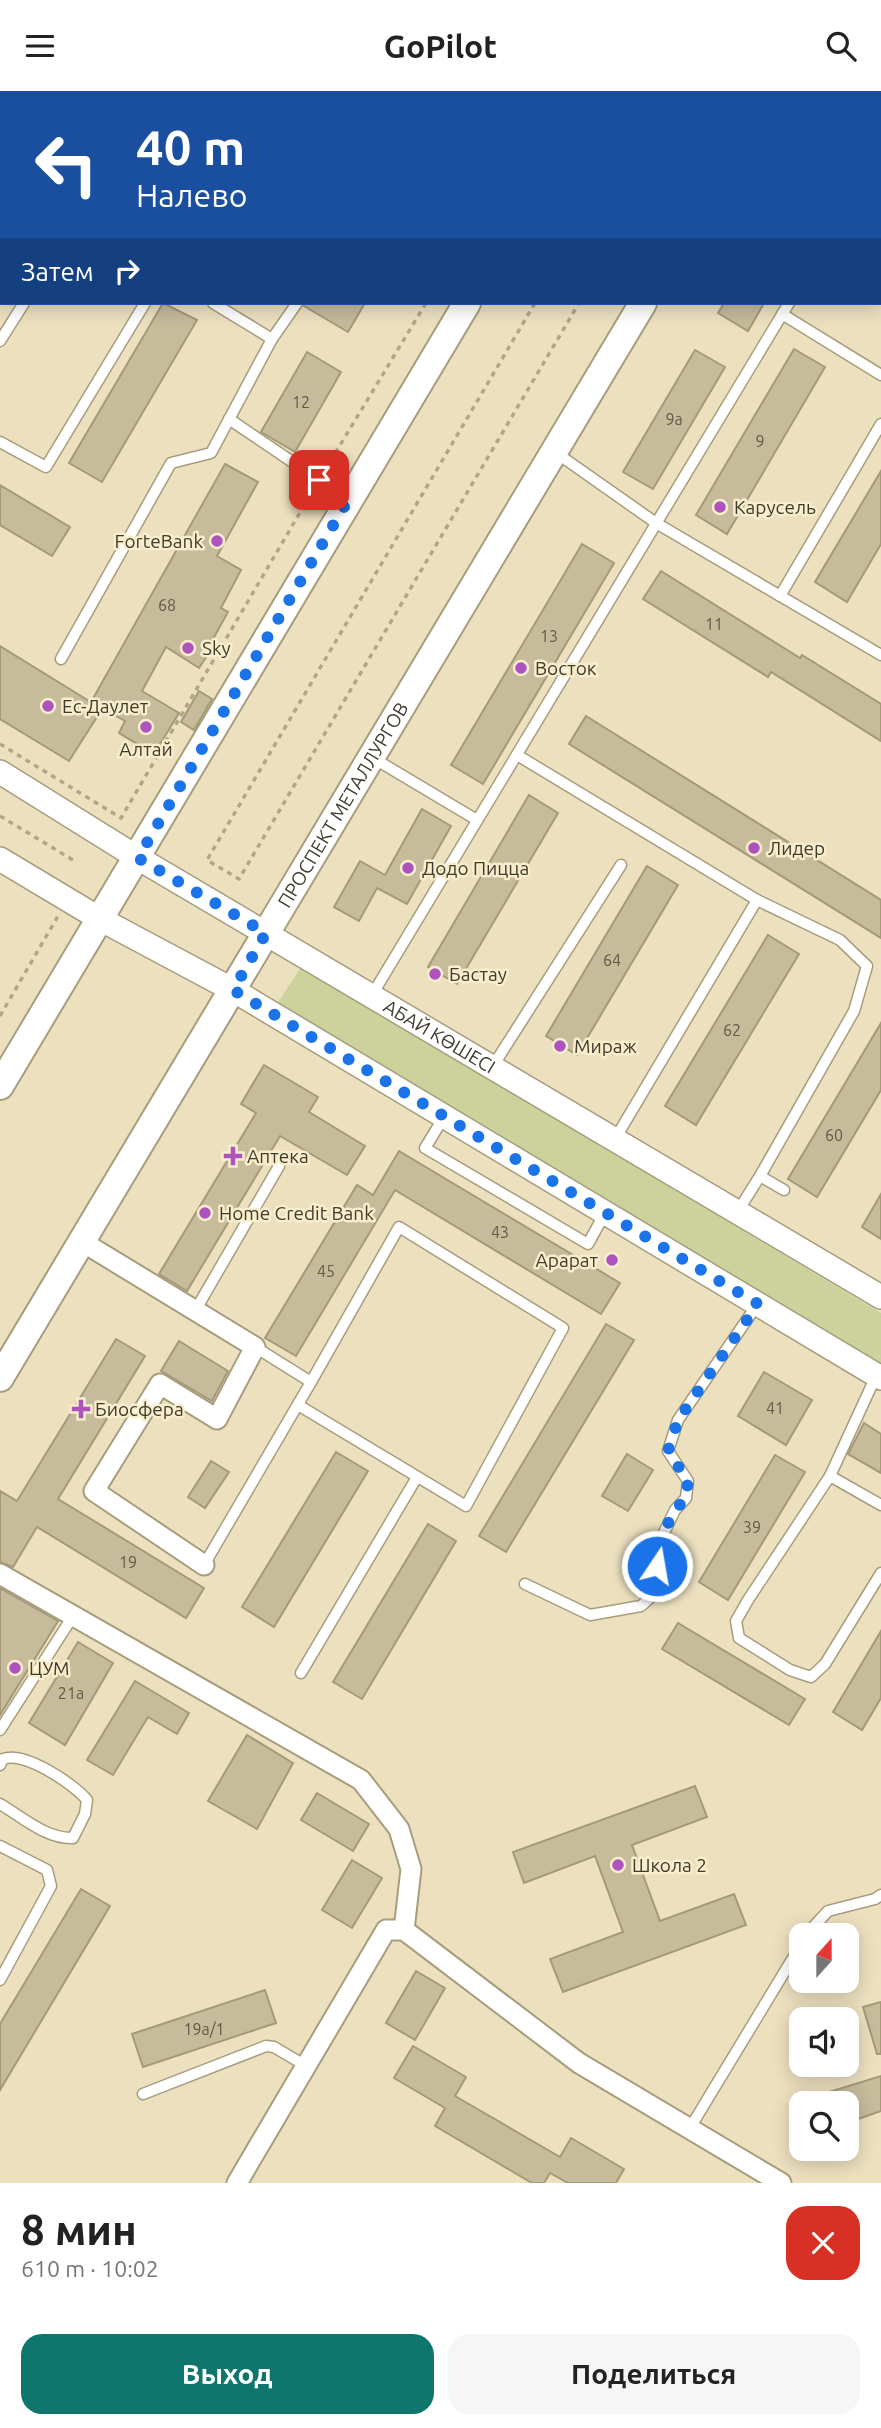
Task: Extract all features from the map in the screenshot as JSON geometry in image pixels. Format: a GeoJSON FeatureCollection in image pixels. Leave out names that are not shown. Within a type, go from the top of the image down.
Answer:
{"type":"FeatureCollection","features":[{"type":"Feature","properties":{"kind":"main road"},"geometry":{"type":"LineString","coordinates":[[0,1086],[466,305]]}},
{"type":"Feature","properties":{"kind":"main road","name":"ПРОСПЕКТ МЕТАЛЛУРГОВ"},"geometry":{"type":"LineString","coordinates":[[0,1378],[642,305]]}},
{"type":"Feature","properties":{"kind":"street","name":"АБАЙ КӨШЕСІ"},"geometry":{"type":"LineString","coordinates":[[0,772],[138,858],[881,1297]]}},
{"type":"Feature","properties":{"kind":"street"},"geometry":{"type":"LineString","coordinates":[[0,859],[100,919],[233,990],[879,1377]]}},
{"type":"Feature","properties":{"kind":"street"},"geometry":{"type":"LineString","coordinates":[[81,1241],[254,1347],[216,1419],[160,1384],[94,1491],[204,1565]]}},
{"type":"Feature","properties":{"kind":"street"},"geometry":{"type":"LineString","coordinates":[[0,1574],[361,1780],[399,1829],[411,1869],[404,1930]]}},
{"type":"Feature","properties":{"kind":"street"},"geometry":{"type":"LineString","coordinates":[[237,2183],[386,1930],[404,1930],[579,2063],[782,2183]]}},
{"type":"Feature","properties":{"kind":"lane"},"geometry":{"type":"LineString","coordinates":[[0,341],[23,305]]}},
{"type":"Feature","properties":{"kind":"lane"},"geometry":{"type":"LineString","coordinates":[[0,442],[46,467],[144,305]]}},
{"type":"Feature","properties":{"kind":"lane"},"geometry":{"type":"LineString","coordinates":[[216,305],[272,339]]}},
{"type":"Feature","properties":{"kind":"lane"},"geometry":{"type":"LineString","coordinates":[[61,659],[172,463],[211,453],[272,339],[296,305]]}},
{"type":"Feature","properties":{"kind":"lane"},"geometry":{"type":"LineString","coordinates":[[372,995],[788,305]]}},
{"type":"Feature","properties":{"kind":"lane"},"geometry":{"type":"LineString","coordinates":[[782,314],[881,375]]}},
{"type":"Feature","properties":{"kind":"lane"},"geometry":{"type":"LineString","coordinates":[[229,419],[348,500]]}},
{"type":"Feature","properties":{"kind":"lane"},"geometry":{"type":"LineString","coordinates":[[780,596],[881,424]]}},
{"type":"Feature","properties":{"kind":"lane"},"geometry":{"type":"LineString","coordinates":[[554,451],[656,523],[881,655]]}},
{"type":"Feature","properties":{"kind":"lane"},"geometry":{"type":"LineString","coordinates":[[516,755],[757,900],[840,940],[867,967],[854,1011],[738,1212]]}},
{"type":"Feature","properties":{"kind":"lane"},"geometry":{"type":"LineString","coordinates":[[371,757],[477,820]]}},
{"type":"Feature","properties":{"kind":"lane"},"geometry":{"type":"LineString","coordinates":[[493,1067],[621,865]]}},
{"type":"Feature","properties":{"kind":"lane"},"geometry":{"type":"LineString","coordinates":[[615,1139],[757,900]]}},
{"type":"Feature","properties":{"kind":"lane"},"geometry":{"type":"LineString","coordinates":[[444,1117],[425,1148],[588,1244],[605,1213]]}},
{"type":"Feature","properties":{"kind":"lane"},"geometry":{"type":"LineString","coordinates":[[195,1311],[279,1166]]}},
{"type":"Feature","properties":{"kind":"lane"},"geometry":{"type":"LineString","coordinates":[[760,1177],[784,1190]]}},
{"type":"Feature","properties":{"kind":"lane"},"geometry":{"type":"LineString","coordinates":[[204,1565],[399,1227],[563,1328],[466,1506],[298,1405]]}},
{"type":"Feature","properties":{"kind":"lane"},"geometry":{"type":"LineString","coordinates":[[525,1584],[590,1615],[641,1606],[654,1594],[657,1586],[657,1545],[675,1510],[686,1498],[688,1481],[668,1451],[673,1433],[678,1420],[758,1304]]}},
{"type":"Feature","properties":{"kind":"lane"},"geometry":{"type":"LineString","coordinates":[[254,1347],[311,1382]]}},
{"type":"Feature","properties":{"kind":"lane"},"geometry":{"type":"LineString","coordinates":[[879,1377],[830,1476],[736,1621],[739,1638],[790,1670],[811,1677],[825,1664],[881,1573]]}},
{"type":"Feature","properties":{"kind":"lane"},"geometry":{"type":"LineString","coordinates":[[830,1476],[881,1505]]}},
{"type":"Feature","properties":{"kind":"lane"},"geometry":{"type":"LineString","coordinates":[[301,1673],[417,1477]]}},
{"type":"Feature","properties":{"kind":"lane"},"geometry":{"type":"LineString","coordinates":[[0,1730],[73,1616]]}},
{"type":"Feature","properties":{"kind":"lane"},"geometry":{"type":"LineString","coordinates":[[0,1765],[3,1759],[11,1756],[24,1759],[79,1790],[87,1800],[85,1814],[73,1838],[61,1838],[47,1833],[0,1804]]}},
{"type":"Feature","properties":{"kind":"lane"},"geometry":{"type":"LineString","coordinates":[[0,1846],[47,1870],[51,1886],[0,1980]]}},
{"type":"Feature","properties":{"kind":"lane"},"geometry":{"type":"LineString","coordinates":[[817,1923],[828,1911],[881,1895]]}},
{"type":"Feature","properties":{"kind":"lane"},"geometry":{"type":"LineString","coordinates":[[690,2128],[789,1964]]}},
{"type":"Feature","properties":{"kind":"lane"},"geometry":{"type":"LineString","coordinates":[[143,2094],[266,2046],[274,2047],[306,2066]]}},
{"type":"Feature","properties":{"kind":"path"},"geometry":{"type":"LineString","coordinates":[[0,744],[121,818],[425,305]]}},
{"type":"Feature","properties":{"kind":"path"},"geometry":{"type":"LineString","coordinates":[[534,305],[207,860],[239,879],[578,305]]}},
{"type":"Feature","properties":{"kind":"path"},"geometry":{"type":"LineString","coordinates":[[0,816],[73,860]]}},
{"type":"Feature","properties":{"kind":"path"},"geometry":{"type":"LineString","coordinates":[[0,1016],[59,916],[47,909]]}},
{"type":"Feature","properties":{"kind":"green space"},"geometry":{"type":"Polygon","coordinates":[[[301,967],[881,1313],[881,1367],[277,1004],[301,967]]]}},
{"type":"Feature","properties":{"kind":"building"},"geometry":{"type":"Polygon","coordinates":[[[162,305],[197,320],[102,482],[69,463],[162,305]]]}},
{"type":"Feature","properties":{"kind":"building"},"geometry":{"type":"Polygon","coordinates":[[[304,305],[364,305],[348,332],[304,305]]]}},
{"type":"Feature","properties":{"kind":"building"},"geometry":{"type":"Polygon","coordinates":[[[723,305],[763,305],[748,331],[718,313],[723,305]]]}},
{"type":"Feature","properties":{"kind":"building"},"geometry":{"type":"Polygon","coordinates":[[[794,349],[825,367],[727,534],[696,515],[794,349]]]}},
{"type":"Feature","properties":{"kind":"building"},"geometry":{"type":"Polygon","coordinates":[[[695,350],[725,367],[653,489],[623,472],[695,350]]]}},
{"type":"Feature","properties":{"kind":"building"},"geometry":{"type":"Polygon","coordinates":[[[307,352],[341,372],[295,452],[261,432],[307,352]]]}},
{"type":"Feature","properties":{"kind":"building"},"geometry":{"type":"Polygon","coordinates":[[[225,464],[258,482],[217,556],[241,570],[221,608],[228,612],[208,648],[211,650],[199,668],[166,647],[142,691],[179,713],[154,754],[119,733],[125,721],[91,702],[225,464]]]}},
{"type":"Feature","properties":{"kind":"building"},"geometry":{"type":"Polygon","coordinates":[[[881,471],[881,544],[847,602],[815,582],[881,471]]]}},
{"type":"Feature","properties":{"kind":"building"},"geometry":{"type":"Polygon","coordinates":[[[0,485],[70,527],[52,556],[0,525],[0,485]]]}},
{"type":"Feature","properties":{"kind":"building"},"geometry":{"type":"Polygon","coordinates":[[[582,544],[614,563],[483,784],[451,765],[582,544]]]}},
{"type":"Feature","properties":{"kind":"building"},"geometry":{"type":"Polygon","coordinates":[[[661,571],[800,658],[802,655],[881,704],[881,741],[771,672],[768,677],[643,599],[661,571]]]}},
{"type":"Feature","properties":{"kind":"building","name":"Ес-Даулет"},"geometry":{"type":"Polygon","coordinates":[[[0,646],[102,709],[69,761],[0,719],[0,646]]]}},
{"type":"Feature","properties":{"kind":"building"},"geometry":{"type":"Polygon","coordinates":[[[199,691],[212,699],[194,730],[181,722],[199,691]]]}},
{"type":"Feature","properties":{"kind":"building"},"geometry":{"type":"Polygon","coordinates":[[[586,716],[881,900],[881,938],[569,744],[586,716]]]}},
{"type":"Feature","properties":{"kind":"building"},"geometry":{"type":"Polygon","coordinates":[[[529,795],[558,813],[457,984],[428,967],[529,795]]]}},
{"type":"Feature","properties":{"kind":"building","name":"Додо Пицца"},"geometry":{"type":"Polygon","coordinates":[[[422,809],[451,826],[407,904],[377,888],[359,921],[334,907],[360,861],[385,875],[422,809]]]}},
{"type":"Feature","properties":{"kind":"building"},"geometry":{"type":"Polygon","coordinates":[[[647,866],[678,885],[577,1055],[546,1036],[647,866]]]}},
{"type":"Feature","properties":{"kind":"building"},"geometry":{"type":"Polygon","coordinates":[[[768,935],[799,954],[696,1125],[665,1106],[768,935]]]}},
{"type":"Feature","properties":{"kind":"building"},"geometry":{"type":"Polygon","coordinates":[[[881,1023],[881,1090],[817,1197],[788,1179],[881,1023]]]}},
{"type":"Feature","properties":{"kind":"building"},"geometry":{"type":"Polygon","coordinates":[[[264,1065],[318,1097],[309,1112],[365,1146],[347,1175],[280,1136],[187,1291],[159,1274],[256,1113],[241,1104],[264,1065]]]}},
{"type":"Feature","properties":{"kind":"building"},"geometry":{"type":"Polygon","coordinates":[[[399,1151],[620,1283],[601,1314],[395,1190],[296,1356],[265,1338],[357,1185],[373,1195],[399,1151]]]}},
{"type":"Feature","properties":{"kind":"building"},"geometry":{"type":"Polygon","coordinates":[[[881,1194],[881,1239],[862,1227],[881,1194]]]}},
{"type":"Feature","properties":{"kind":"building"},"geometry":{"type":"Polygon","coordinates":[[[606,1324],[634,1340],[506,1552],[479,1536],[606,1324]]]}},
{"type":"Feature","properties":{"kind":"building"},"geometry":{"type":"Polygon","coordinates":[[[116,1339],[145,1356],[58,1499],[204,1588],[186,1618],[37,1527],[13,1567],[0,1562],[0,1491],[17,1501],[116,1339]]]}},
{"type":"Feature","properties":{"kind":"building"},"geometry":{"type":"Polygon","coordinates":[[[179,1341],[228,1371],[212,1401],[161,1371],[179,1341]]]}},
{"type":"Feature","properties":{"kind":"building"},"geometry":{"type":"Polygon","coordinates":[[[764,1372],[812,1400],[786,1445],[738,1416],[764,1372]]]}},
{"type":"Feature","properties":{"kind":"building"},"geometry":{"type":"Polygon","coordinates":[[[864,1423],[881,1434],[881,1473],[848,1454],[864,1423]]]}},
{"type":"Feature","properties":{"kind":"building"},"geometry":{"type":"Polygon","coordinates":[[[336,1452],[368,1471],[274,1627],[242,1607],[336,1452]]]}},
{"type":"Feature","properties":{"kind":"building"},"geometry":{"type":"Polygon","coordinates":[[[627,1454],[653,1470],[628,1511],[602,1496],[627,1454]]]}},
{"type":"Feature","properties":{"kind":"building"},"geometry":{"type":"Polygon","coordinates":[[[775,1455],[805,1472],[728,1600],[699,1582],[775,1455]]]}},
{"type":"Feature","properties":{"kind":"building"},"geometry":{"type":"Polygon","coordinates":[[[211,1461],[229,1472],[205,1508],[188,1497],[211,1461]]]}},
{"type":"Feature","properties":{"kind":"building"},"geometry":{"type":"Polygon","coordinates":[[[428,1524],[456,1541],[362,1699],[333,1682],[428,1524]]]}},
{"type":"Feature","properties":{"kind":"building","name":"ЦУМ"},"geometry":{"type":"Polygon","coordinates":[[[0,1588],[58,1621],[0,1715],[0,1588]]]}},
{"type":"Feature","properties":{"kind":"building"},"geometry":{"type":"Polygon","coordinates":[[[678,1623],[805,1699],[789,1725],[662,1649],[678,1623]]]}},
{"type":"Feature","properties":{"kind":"building"},"geometry":{"type":"Polygon","coordinates":[[[881,1631],[881,1698],[862,1730],[833,1712],[881,1631]]]}},
{"type":"Feature","properties":{"kind":"building"},"geometry":{"type":"Polygon","coordinates":[[[78,1642],[113,1663],[65,1745],[29,1723],[78,1642]]]}},
{"type":"Feature","properties":{"kind":"building"},"geometry":{"type":"Polygon","coordinates":[[[135,1681],[189,1713],[177,1734],[148,1717],[113,1775],[87,1760],[135,1681]]]}},
{"type":"Feature","properties":{"kind":"building"},"geometry":{"type":"Polygon","coordinates":[[[247,1735],[293,1763],[257,1829],[208,1801],[247,1735]]]}},
{"type":"Feature","properties":{"kind":"building"},"geometry":{"type":"Polygon","coordinates":[[[695,1786],[707,1817],[632,1845],[660,1921],[734,1894],[746,1925],[563,1992],[550,1959],[623,1932],[595,1856],[524,1883],[513,1852],[695,1786]]]}},
{"type":"Feature","properties":{"kind":"building"},"geometry":{"type":"Polygon","coordinates":[[[317,1793],[369,1824],[353,1851],[301,1820],[317,1793]]]}},
{"type":"Feature","properties":{"kind":"building"},"geometry":{"type":"Polygon","coordinates":[[[352,1860],[382,1878],[352,1928],[322,1910],[352,1860]]]}},
{"type":"Feature","properties":{"kind":"building"},"geometry":{"type":"Polygon","coordinates":[[[81,1889],[110,1906],[0,2090],[0,2024],[81,1889]]]}},
{"type":"Feature","properties":{"kind":"building"},"geometry":{"type":"Polygon","coordinates":[[[416,1971],[445,1988],[415,2040],[386,2023],[416,1971]]]}},
{"type":"Feature","properties":{"kind":"building"},"geometry":{"type":"Polygon","coordinates":[[[265,1990],[276,2023],[143,2067],[132,2034],[265,1990]]]}},
{"type":"Feature","properties":{"kind":"building"},"geometry":{"type":"Polygon","coordinates":[[[881,2002],[881,2054],[877,2054],[863,2007],[881,2002]]]}},
{"type":"Feature","properties":{"kind":"building"},"geometry":{"type":"Polygon","coordinates":[[[413,2046],[466,2077],[455,2096],[560,2157],[571,2138],[624,2169],[616,2183],[568,2183],[550,2173],[544,2183],[532,2183],[435,2126],[445,2108],[394,2078],[413,2046]]]}},
{"type":"Feature","properties":{"kind":"building"},"geometry":{"type":"Polygon","coordinates":[[[881,2076],[881,2111],[859,2119],[859,2091],[832,2091],[881,2076]]]}},
{"type":"Feature","properties":{"kind":"place","name":"Карусель"},"geometry":{"type":"Point","coordinates":[720,507]}},
{"type":"Feature","properties":{"kind":"place","name":"ForteBank"},"geometry":{"type":"Point","coordinates":[217,541]}},
{"type":"Feature","properties":{"kind":"place","name":"Sky"},"geometry":{"type":"Point","coordinates":[188,648]}},
{"type":"Feature","properties":{"kind":"place","name":"Восток"},"geometry":{"type":"Point","coordinates":[521,668]}},
{"type":"Feature","properties":{"kind":"place","name":"Ес-Даулет"},"geometry":{"type":"Point","coordinates":[48,706]}},
{"type":"Feature","properties":{"kind":"place","name":"Алтай"},"geometry":{"type":"Point","coordinates":[146,727]}},
{"type":"Feature","properties":{"kind":"place","name":"Лидер"},"geometry":{"type":"Point","coordinates":[754,848]}},
{"type":"Feature","properties":{"kind":"place","name":"Додо Пицца"},"geometry":{"type":"Point","coordinates":[408,868]}},
{"type":"Feature","properties":{"kind":"place","name":"Бастау"},"geometry":{"type":"Point","coordinates":[435,974]}},
{"type":"Feature","properties":{"kind":"place","name":"Мираж"},"geometry":{"type":"Point","coordinates":[560,1046]}},
{"type":"Feature","properties":{"kind":"place","name":"Аптека"},"geometry":{"type":"Point","coordinates":[233,1156]}},
{"type":"Feature","properties":{"kind":"place","name":"Home Credit Bank"},"geometry":{"type":"Point","coordinates":[205,1213]}},
{"type":"Feature","properties":{"kind":"place","name":"Арарат"},"geometry":{"type":"Point","coordinates":[612,1260]}},
{"type":"Feature","properties":{"kind":"place","name":"Биосфера"},"geometry":{"type":"Point","coordinates":[81,1409]}},
{"type":"Feature","properties":{"kind":"place","name":"ЦУМ"},"geometry":{"type":"Point","coordinates":[15,1668]}},
{"type":"Feature","properties":{"kind":"place","name":"Школа 2"},"geometry":{"type":"Point","coordinates":[618,1865]}},
{"type":"Feature","properties":{"kind":"route"},"geometry":{"type":"LineString","coordinates":[[319,480],[348,500],[138,858],[266,933],[233,990],[758,1304],[678,1420],[668,1451],[688,1481],[686,1498],[675,1510],[657,1545],[657,1566]]}}]}
